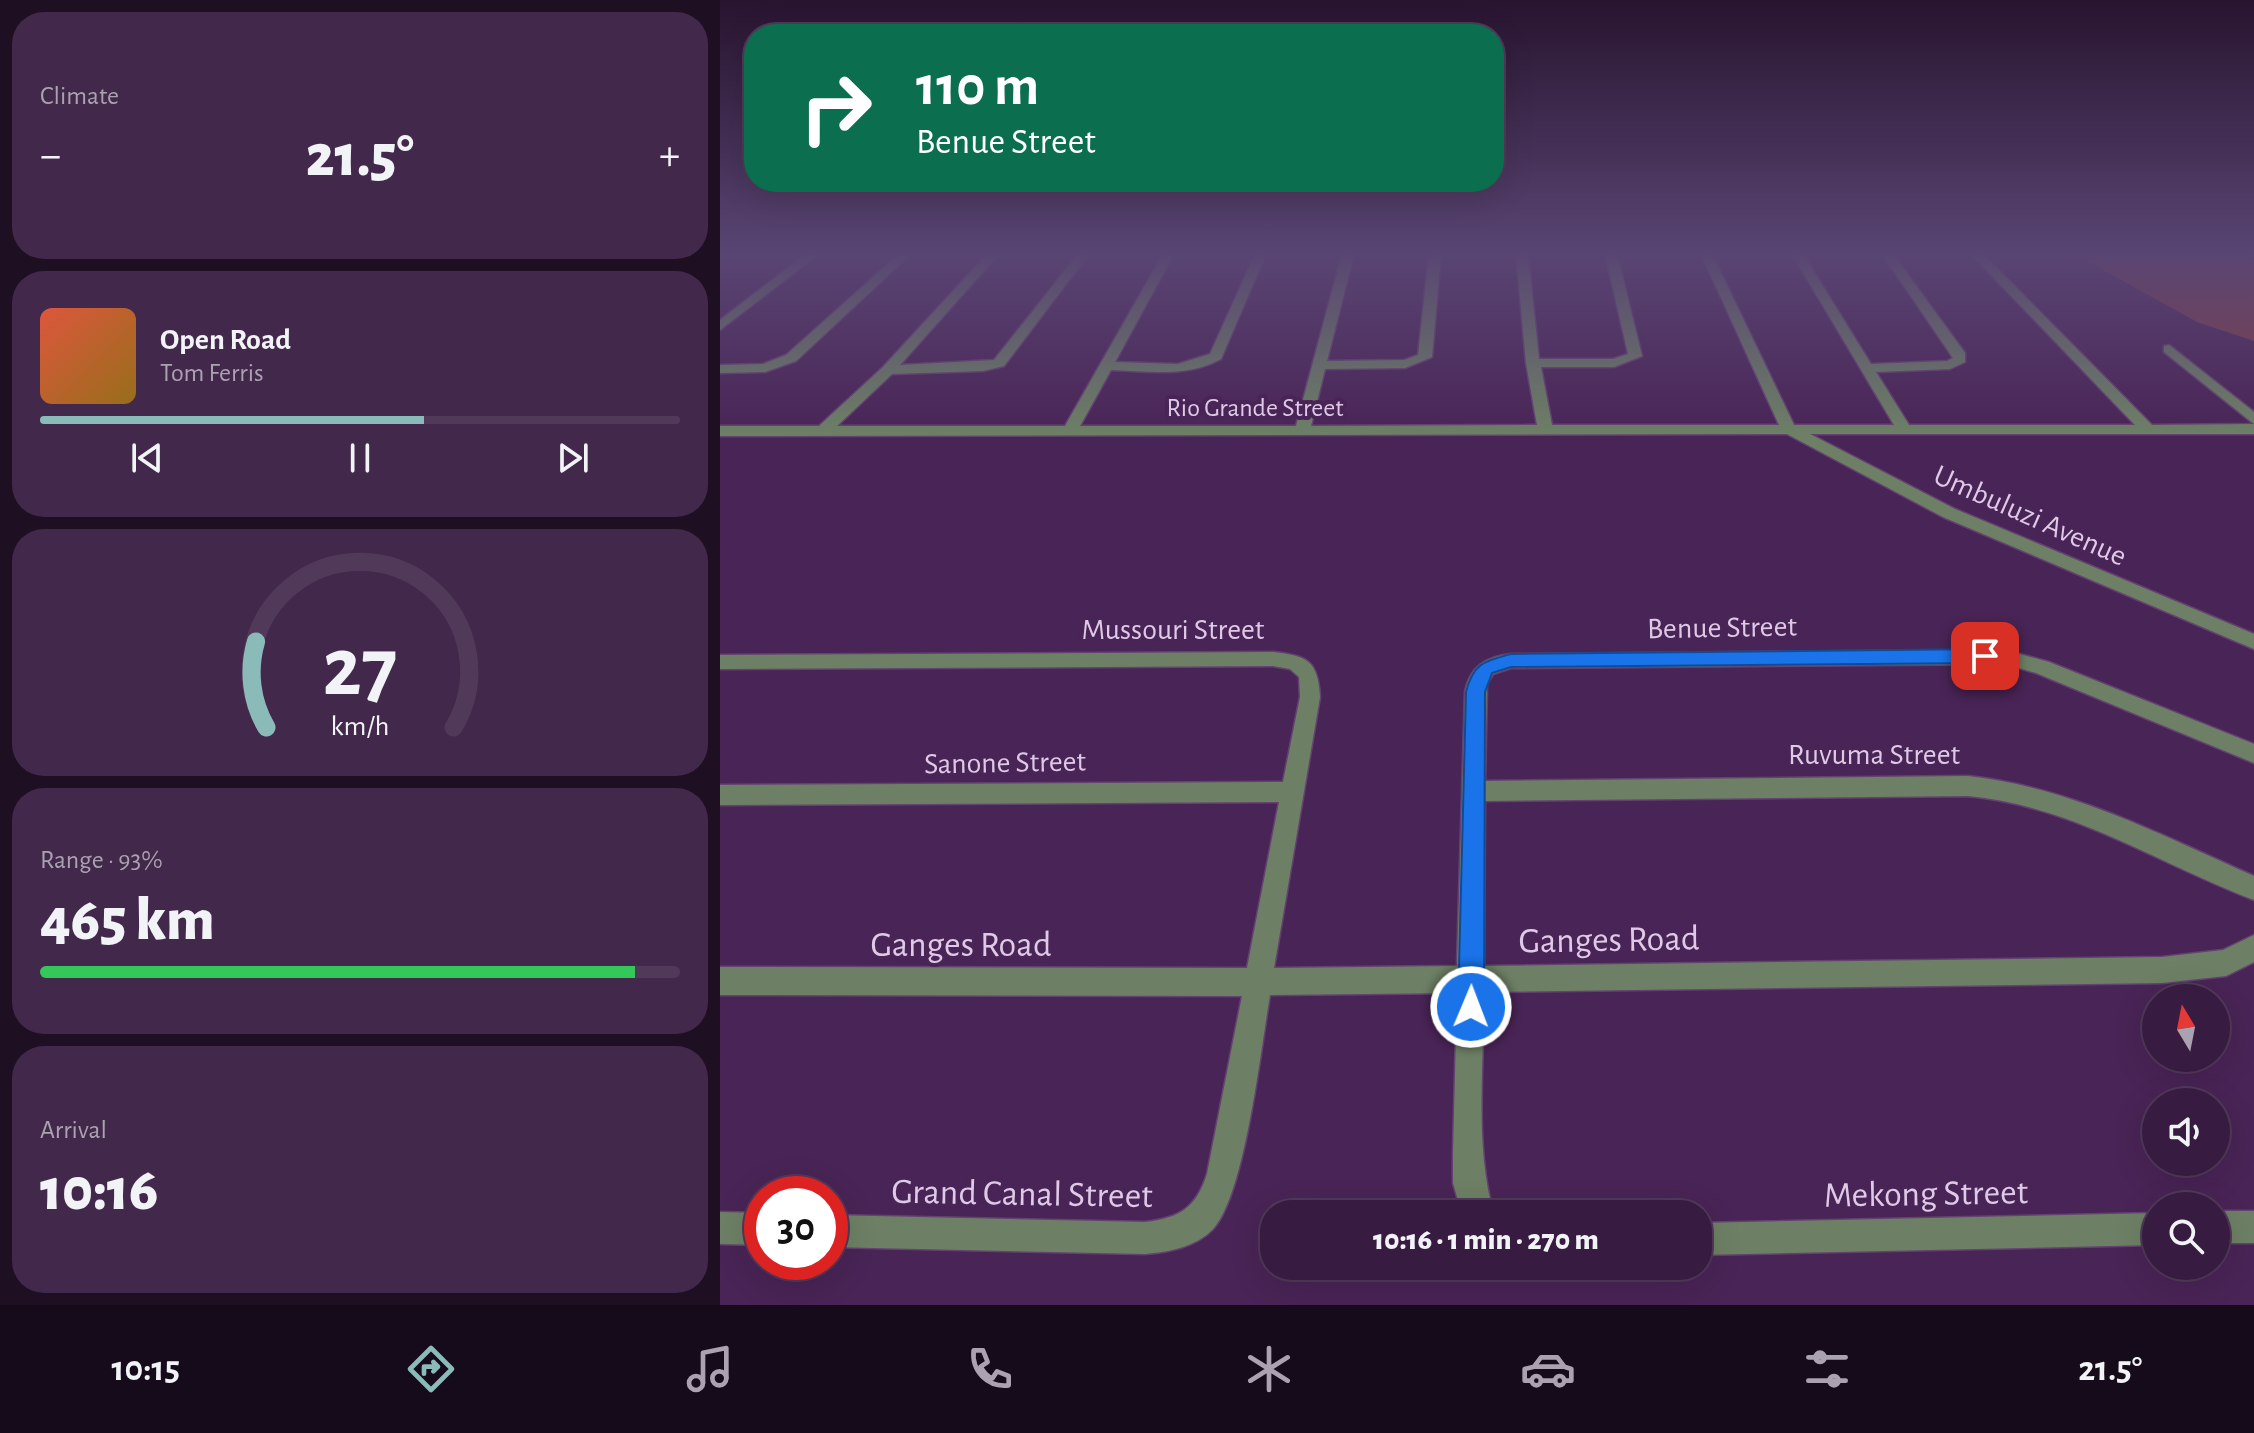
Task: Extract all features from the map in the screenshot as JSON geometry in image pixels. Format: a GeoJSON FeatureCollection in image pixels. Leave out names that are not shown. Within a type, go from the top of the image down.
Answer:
{"type":"FeatureCollection","features":[{"type":"Feature","properties":{"kind":"street"},"geometry":{"type":"LineString","coordinates":[[720,369],[765,368],[791,358],[839,315]]}},
{"type":"Feature","properties":{"kind":"street"},"geometry":{"type":"LineString","coordinates":[[823,431],[888,370],[938,315]]}},
{"type":"Feature","properties":{"kind":"street"},"geometry":{"type":"LineString","coordinates":[[888,370],[983,367],[999,363],[1037,315]]}},
{"type":"Feature","properties":{"kind":"street"},"geometry":{"type":"LineString","coordinates":[[1069,432],[1135,315]]}},
{"type":"Feature","properties":{"kind":"street"},"geometry":{"type":"LineString","coordinates":[[1106,366],[1192,366],[1209,361],[1216,356],[1234,315]]}},
{"type":"Feature","properties":{"kind":"street"},"geometry":{"type":"LineString","coordinates":[[1302,431],[1333,315]]}},
{"type":"Feature","properties":{"kind":"street"},"geometry":{"type":"LineString","coordinates":[[1321,365],[1405,364],[1425,357],[1429,315]]}},
{"type":"Feature","properties":{"kind":"street"},"geometry":{"type":"LineString","coordinates":[[1528,315],[1545,430]]}},
{"type":"Feature","properties":{"kind":"street"},"geometry":{"type":"LineString","coordinates":[[1533,363],[1614,363],[1635,356],[1625,315]]}},
{"type":"Feature","properties":{"kind":"street"},"geometry":{"type":"LineString","coordinates":[[1734,315],[1789,429]]}},
{"type":"Feature","properties":{"kind":"street"},"geometry":{"type":"LineString","coordinates":[[1834,315],[1903,428]]}},
{"type":"Feature","properties":{"kind":"street"},"geometry":{"type":"LineString","coordinates":[[1866,368],[1950,365],[1960,359],[1929,315]]}},
{"type":"Feature","properties":{"kind":"street"},"geometry":{"type":"LineString","coordinates":[[2036,315],[2148,429]]}},
{"type":"Feature","properties":{"kind":"street"},"geometry":{"type":"LineString","coordinates":[[2169,349],[2254,420]]}},
{"type":"Feature","properties":{"kind":"street","name":"Umbuluzi Avenue"},"geometry":{"type":"LineString","coordinates":[[1789,429],[1949,513],[2254,642]]}},
{"type":"Feature","properties":{"kind":"street","name":"Rio Grande Street"},"geometry":{"type":"LineString","coordinates":[[720,431],[2254,429]]}},
{"type":"Feature","properties":{"kind":"street","name":"Benue Street"},"geometry":{"type":"LineString","coordinates":[[1472,977],[1476,682],[1485,668],[1511,661],[2005,657],[2042,667],[2254,754]]}},
{"type":"Feature","properties":{"kind":"street","name":"Mussouri Street"},"geometry":{"type":"LineString","coordinates":[[720,662],[1257,659],[1296,662],[1305,668],[1311,685],[1256,982]]}},
{"type":"Feature","properties":{"kind":"street","name":"Ruvuma Street"},"geometry":{"type":"LineString","coordinates":[[1474,791],[1968,786],[2007,789],[2054,802],[2254,888]]}},
{"type":"Feature","properties":{"kind":"street","name":"Sanone Street"},"geometry":{"type":"LineString","coordinates":[[720,795],[1292,792]]}},
{"type":"Feature","properties":{"kind":"street","name":"Ganges Road"},"geometry":{"type":"LineString","coordinates":[[720,981],[1256,982],[2162,970],[2226,963],[2254,948]]}},
{"type":"Feature","properties":{"kind":"street"},"geometry":{"type":"LineString","coordinates":[[1472,977],[1469,1183],[1474,1200]]}},
{"type":"Feature","properties":{"kind":"street","name":"Grand Canal Street"},"geometry":{"type":"LineString","coordinates":[[848,1231],[1145,1238],[1188,1231],[1203,1219],[1221,1176],[1256,982]]}},
{"type":"Feature","properties":{"kind":"street"},"geometry":{"type":"LineString","coordinates":[[2230,1227],[2254,1227]]}},
{"type":"Feature","properties":{"kind":"street"},"geometry":{"type":"LineString","coordinates":[[720,1228],[744,1229]]}},
{"type":"Feature","properties":{"kind":"street","name":"Mekong Street"},"geometry":{"type":"LineString","coordinates":[[1712,1239],[2142,1229]]}},
{"type":"Feature","properties":{"kind":"shaded area"},"geometry":{"type":"Polygon","coordinates":[[[2184,315],[2254,315],[2254,341],[2184,315]]]}},
{"type":"Feature","properties":{"kind":"route"},"geometry":{"type":"LineString","coordinates":[[1471,1007],[1475,692],[1479,674],[1485,668],[1511,661],[1985,656]]}}]}
